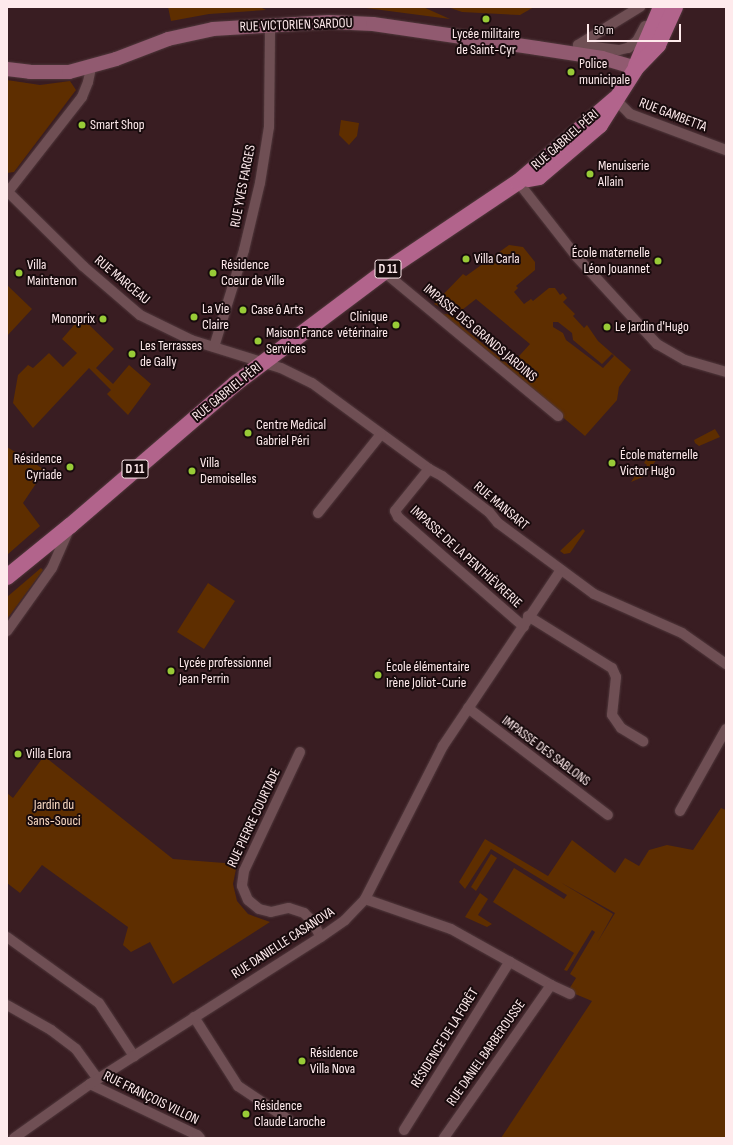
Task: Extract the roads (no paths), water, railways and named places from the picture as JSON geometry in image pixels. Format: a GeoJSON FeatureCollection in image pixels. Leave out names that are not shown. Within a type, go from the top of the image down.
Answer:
{"type":"FeatureCollection","features":[{"type":"Feature","properties":{"kind":"main road","name":"D 11"},"geometry":{"type":"LineString","coordinates":[[636,68],[661,7]]}},
{"type":"Feature","properties":{"kind":"main road","name":"D 11"},"geometry":{"type":"LineString","coordinates":[[636,68],[658,45],[675,7]]}},
{"type":"Feature","properties":{"kind":"main road","name":"RUE GABRIEL PÉRI"},"geometry":{"type":"LineString","coordinates":[[7,577],[71,525],[211,402],[384,272],[518,182],[538,177],[570,153],[600,125],[614,99],[636,68]]}},
{"type":"Feature","properties":{"kind":"street"},"geometry":{"type":"LineString","coordinates":[[640,7],[578,45],[618,50],[628,48],[637,41],[654,7]]}},
{"type":"Feature","properties":{"kind":"street","name":"RUE VICTORIEN SARDOU"},"geometry":{"type":"LineString","coordinates":[[7,69],[30,72],[69,72],[91,68],[168,39],[213,29],[329,22],[373,24],[598,57],[636,68]]}},
{"type":"Feature","properties":{"kind":"street","name":"RUE YVES FARGES"},"geometry":{"type":"LineString","coordinates":[[214,347],[244,250],[260,183],[269,127],[270,25]]}},
{"type":"Feature","properties":{"kind":"street"},"geometry":{"type":"LineString","coordinates":[[8,192],[82,97],[88,82],[91,68]]}},
{"type":"Feature","properties":{"kind":"street","name":"RUE GAMBETTA"},"geometry":{"type":"LineString","coordinates":[[614,99],[630,114],[726,150]]}},
{"type":"Feature","properties":{"kind":"street"},"geometry":{"type":"LineString","coordinates":[[518,182],[576,256],[658,344],[685,360],[726,372]]}},
{"type":"Feature","properties":{"kind":"street","name":"RUE MARCEAU"},"geometry":{"type":"LineString","coordinates":[[8,192],[124,304],[158,324],[214,347],[263,363]]}},
{"type":"Feature","properties":{"kind":"street","name":"IMPASSE DES GRANDS JARDINS"},"geometry":{"type":"LineString","coordinates":[[384,272],[558,416]]}},
{"type":"Feature","properties":{"kind":"street","name":"RUE MANSART"},"geometry":{"type":"LineString","coordinates":[[263,363],[280,368],[312,383],[429,469],[448,481],[489,512],[498,523],[594,594],[682,634],[726,664]]}},
{"type":"Feature","properties":{"kind":"street"},"geometry":{"type":"LineString","coordinates":[[318,513],[381,434]]}},
{"type":"Feature","properties":{"kind":"street","name":"IMPASSE DE LA PENTHIÈVRERIE"},"geometry":{"type":"LineString","coordinates":[[429,469],[395,511],[398,517],[524,627]]}},
{"type":"Feature","properties":{"kind":"street"},"geometry":{"type":"LineString","coordinates":[[7,631],[52,568],[71,525]]}},
{"type":"Feature","properties":{"kind":"street","name":"RUE DANIELLE CASANOVA"},"geometry":{"type":"LineString","coordinates":[[14,1138],[94,1081],[321,937],[345,920],[365,899],[430,770],[468,708],[524,627],[528,616],[560,570]]}},
{"type":"Feature","properties":{"kind":"street","name":"IMPASSE DE LA PENTHIÈVRERIE"},"geometry":{"type":"LineString","coordinates":[[528,616],[612,668],[616,677],[612,715],[621,728],[643,741]]}},
{"type":"Feature","properties":{"kind":"street","name":"IMPASSE DES SABLONS"},"geometry":{"type":"LineString","coordinates":[[468,708],[608,816]]}},
{"type":"Feature","properties":{"kind":"street"},"geometry":{"type":"LineString","coordinates":[[680,811],[726,729]]}},
{"type":"Feature","properties":{"kind":"street","name":"RUE PIERRE COURTADE"},"geometry":{"type":"LineString","coordinates":[[300,752],[244,871],[242,886],[249,903],[259,909],[271,912],[289,908],[304,913],[312,921],[321,937]]}},
{"type":"Feature","properties":{"kind":"street"},"geometry":{"type":"LineString","coordinates":[[365,899],[451,929],[570,994]]}},
{"type":"Feature","properties":{"kind":"street"},"geometry":{"type":"LineString","coordinates":[[7,937],[99,1002],[134,1056]]}},
{"type":"Feature","properties":{"kind":"street","name":"RÉSIDENCE DE LA FORÊT"},"geometry":{"type":"LineString","coordinates":[[404,1130],[510,961]]}},
{"type":"Feature","properties":{"kind":"street","name":"RUE DANIEL BARBEROUSSE"},"geometry":{"type":"LineString","coordinates":[[444,1138],[551,984]]}},
{"type":"Feature","properties":{"kind":"street"},"geometry":{"type":"LineString","coordinates":[[7,1004],[51,1030],[76,1049],[94,1081]]}},
{"type":"Feature","properties":{"kind":"street"},"geometry":{"type":"LineString","coordinates":[[194,1017],[238,1086],[289,1120]]}},
{"type":"Feature","properties":{"kind":"street","name":"RUE FRANÇOIS VILLON"},"geometry":{"type":"LineString","coordinates":[[94,1081],[197,1134],[200,1138]]}},
{"type":"Feature","properties":{"kind":"place","name":"Lycée militaire de Saint-Cyr"},"geometry":{"type":"Point","coordinates":[486,19]}},
{"type":"Feature","properties":{"kind":"place","name":"Police municipale"},"geometry":{"type":"Point","coordinates":[571,72]}},
{"type":"Feature","properties":{"kind":"place","name":"Smart Shop"},"geometry":{"type":"Point","coordinates":[82,125]}},
{"type":"Feature","properties":{"kind":"place","name":"Menuiserie Allain"},"geometry":{"type":"Point","coordinates":[590,174]}},
{"type":"Feature","properties":{"kind":"place","name":"Villa Carla"},"geometry":{"type":"Point","coordinates":[466,259]}},
{"type":"Feature","properties":{"kind":"place","name":"École maternelle Léon Jouannet"},"geometry":{"type":"Point","coordinates":[658,261]}},
{"type":"Feature","properties":{"kind":"place","name":"Villa Maintenon"},"geometry":{"type":"Point","coordinates":[19,273]}},
{"type":"Feature","properties":{"kind":"place","name":"Résidence Coeur de Ville"},"geometry":{"type":"Point","coordinates":[213,273]}},
{"type":"Feature","properties":{"kind":"place","name":"Case ô Arts"},"geometry":{"type":"Point","coordinates":[243,310]}},
{"type":"Feature","properties":{"kind":"place","name":"La Vie Claire"},"geometry":{"type":"Point","coordinates":[194,317]}},
{"type":"Feature","properties":{"kind":"place","name":"Monoprix"},"geometry":{"type":"Point","coordinates":[103,319]}},
{"type":"Feature","properties":{"kind":"place","name":"Clinique vétérinaire"},"geometry":{"type":"Point","coordinates":[396,325]}},
{"type":"Feature","properties":{"kind":"place","name":"Le Jardin d'Hugo"},"geometry":{"type":"Point","coordinates":[607,327]}},
{"type":"Feature","properties":{"kind":"place","name":"Maison France Services"},"geometry":{"type":"Point","coordinates":[258,341]}},
{"type":"Feature","properties":{"kind":"place","name":"Les Terrasses de Gally"},"geometry":{"type":"Point","coordinates":[132,354]}},
{"type":"Feature","properties":{"kind":"place","name":"Centre Medical Gabriel Péri"},"geometry":{"type":"Point","coordinates":[248,433]}},
{"type":"Feature","properties":{"kind":"place","name":"École maternelle Victor Hugo"},"geometry":{"type":"Point","coordinates":[612,463]}},
{"type":"Feature","properties":{"kind":"place","name":"Résidence Cyriade"},"geometry":{"type":"Point","coordinates":[70,467]}},
{"type":"Feature","properties":{"kind":"place","name":"Villa Demoiselles"},"geometry":{"type":"Point","coordinates":[192,471]}},
{"type":"Feature","properties":{"kind":"place","name":"Lycée professionnel Jean Perrin"},"geometry":{"type":"Point","coordinates":[171,671]}},
{"type":"Feature","properties":{"kind":"place","name":"École élémentaire Irène Joliot-Curie"},"geometry":{"type":"Point","coordinates":[378,675]}},
{"type":"Feature","properties":{"kind":"place","name":"Villa Elora"},"geometry":{"type":"Point","coordinates":[18,754]}},
{"type":"Feature","properties":{"kind":"place","name":"Résidence Villa Nova"},"geometry":{"type":"Point","coordinates":[302,1061]}},
{"type":"Feature","properties":{"kind":"place","name":"Résidence Claude Laroche"},"geometry":{"type":"Point","coordinates":[246,1114]}},
{"type":"Feature","properties":{"kind":"park label","name":"Jardin du Sans-Souci"},"geometry":{"type":"Point","coordinates":[54,814]}}]}
